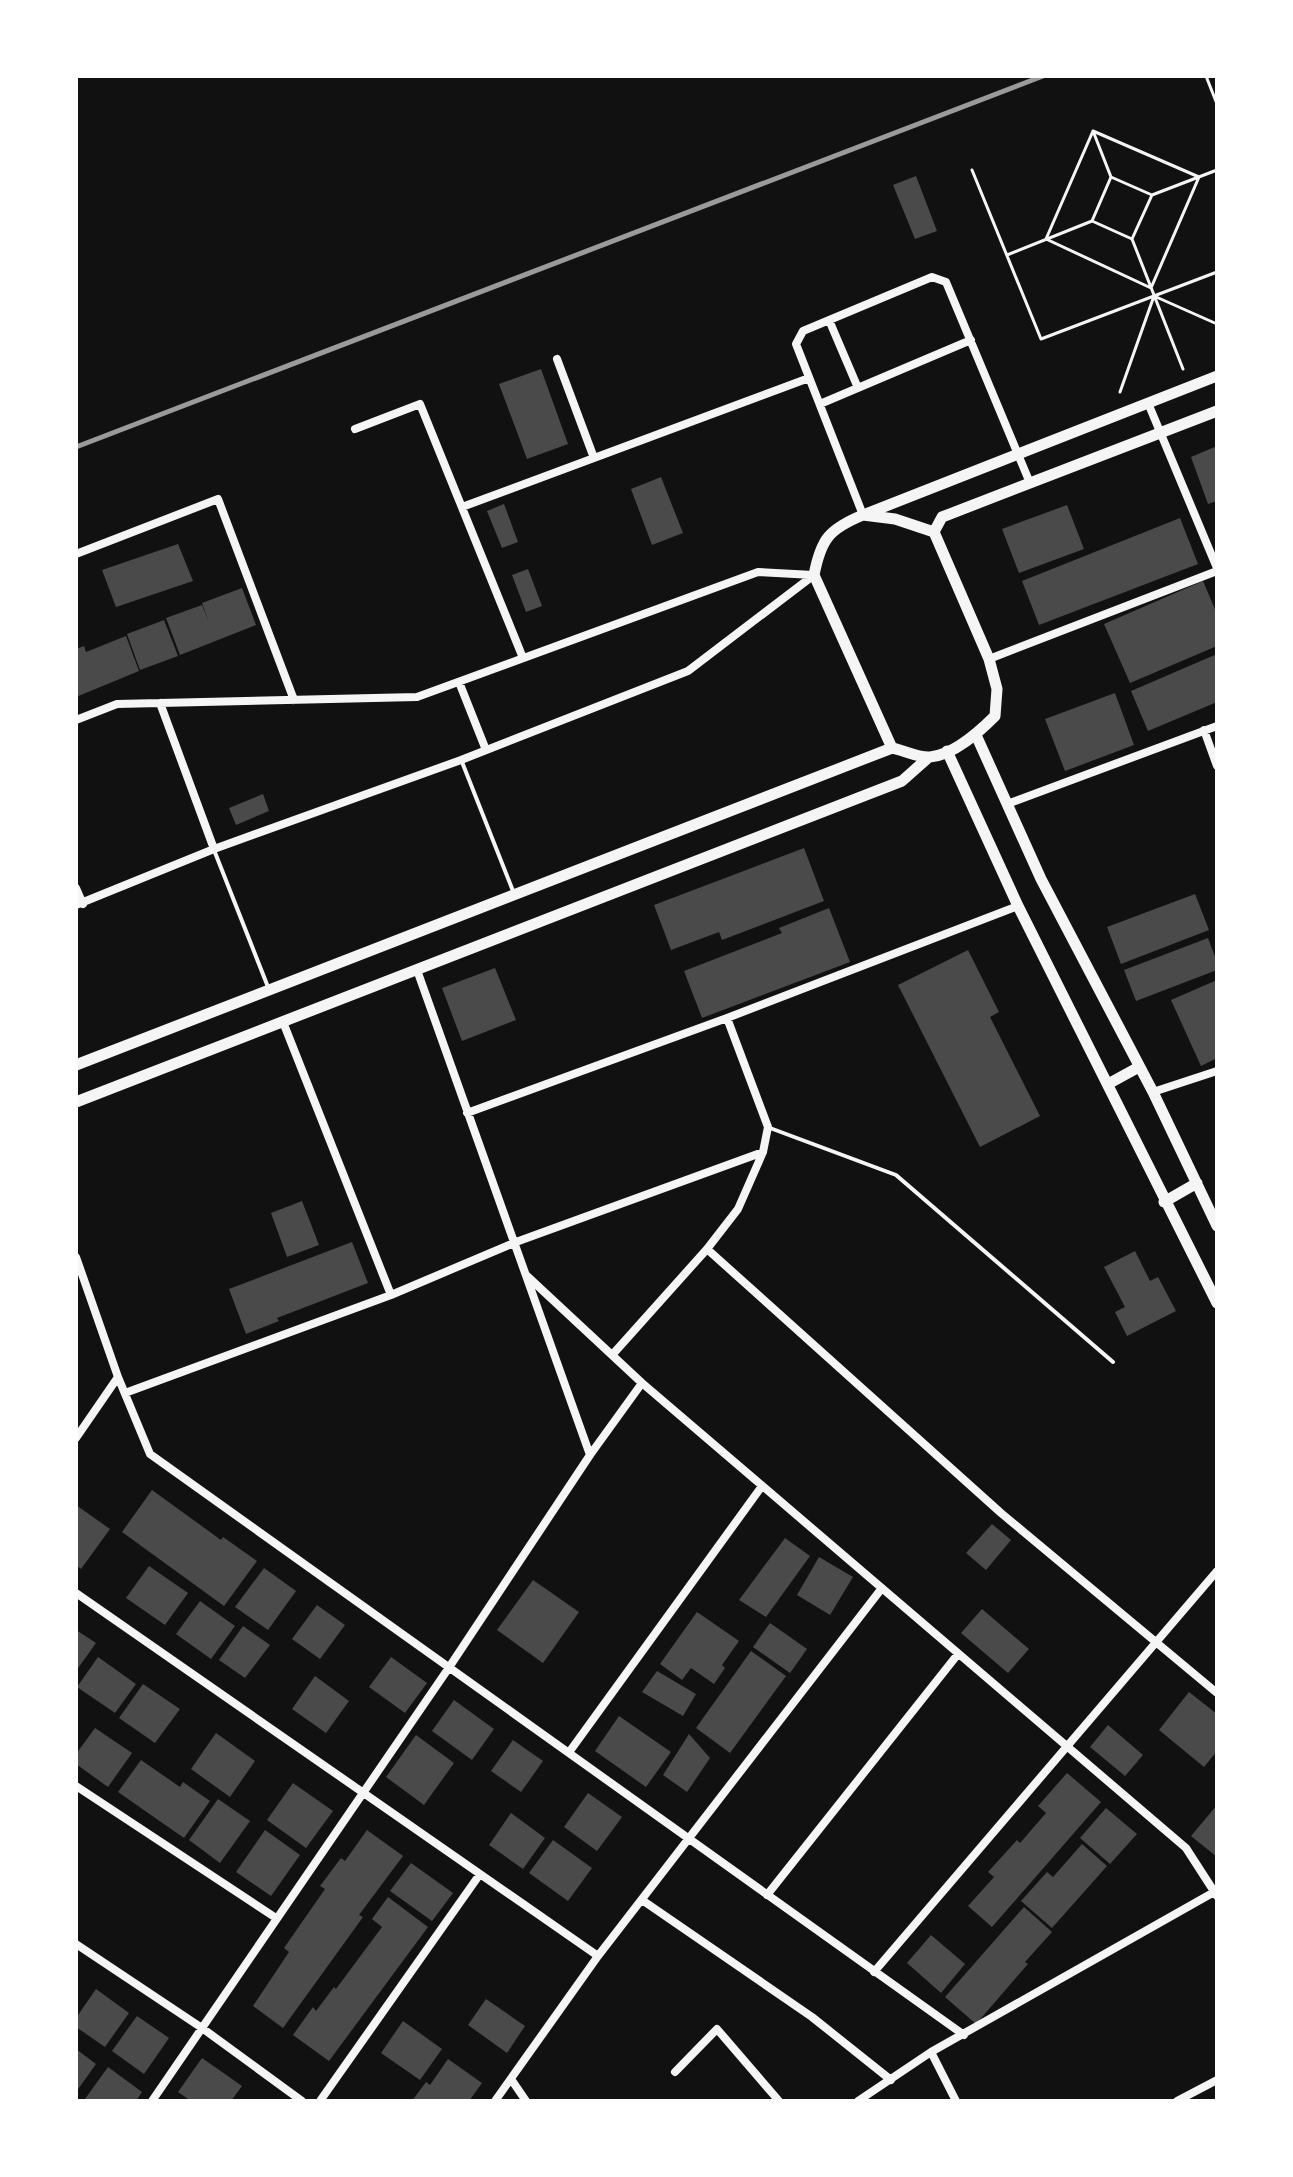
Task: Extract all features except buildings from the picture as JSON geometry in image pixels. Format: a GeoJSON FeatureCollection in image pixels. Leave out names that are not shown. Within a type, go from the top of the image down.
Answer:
{"type":"FeatureCollection","features":[{"type":"Feature","properties":{"kind":"main road"},"geometry":{"type":"LineString","coordinates":[[892,748],[814,575],[820,546],[838,525],[1217,376]]}},
{"type":"Feature","properties":{"kind":"main road"},"geometry":{"type":"LineString","coordinates":[[934,532],[942,517],[1217,411]]}},
{"type":"Feature","properties":{"kind":"main road"},"geometry":{"type":"LineString","coordinates":[[76,1102],[902,781],[929,757],[976,735],[995,716],[997,689],[989,659],[934,532],[895,519],[863,515]]}},
{"type":"Feature","properties":{"kind":"main road"},"geometry":{"type":"LineString","coordinates":[[976,735],[1041,879],[1153,1092],[1216,1223]]}},
{"type":"Feature","properties":{"kind":"main road"},"geometry":{"type":"LineString","coordinates":[[76,1065],[892,748],[929,757]]}},
{"type":"Feature","properties":{"kind":"main road"},"geometry":{"type":"LineString","coordinates":[[947,751],[1018,906],[1217,1303]]}},
{"type":"Feature","properties":{"kind":"main road"},"geometry":{"type":"LineString","coordinates":[[1108,1084],[1139,1067]]}},
{"type":"Feature","properties":{"kind":"main road"},"geometry":{"type":"LineString","coordinates":[[1164,1202],[1197,1183]]}},
{"type":"Feature","properties":{"kind":"street"},"geometry":{"type":"LineString","coordinates":[[863,515],[796,344],[803,331],[932,277],[946,282],[1030,483]]}},
{"type":"Feature","properties":{"kind":"street"},"geometry":{"type":"LineString","coordinates":[[829,320],[858,388]]}},
{"type":"Feature","properties":{"kind":"street"},"geometry":{"type":"LineString","coordinates":[[820,404],[971,340]]}},
{"type":"Feature","properties":{"kind":"street"},"geometry":{"type":"LineString","coordinates":[[557,359],[594,458]]}},
{"type":"Feature","properties":{"kind":"street"},"geometry":{"type":"LineString","coordinates":[[462,507],[809,378]]}},
{"type":"Feature","properties":{"kind":"street"},"geometry":{"type":"LineString","coordinates":[[989,659],[1217,570],[1148,403]]}},
{"type":"Feature","properties":{"kind":"street"},"geometry":{"type":"LineString","coordinates":[[355,429],[420,404],[523,658]]}},
{"type":"Feature","properties":{"kind":"street"},"geometry":{"type":"LineString","coordinates":[[76,554],[218,499],[294,700]]}},
{"type":"Feature","properties":{"kind":"street"},"geometry":{"type":"LineString","coordinates":[[76,720],[117,704],[417,697],[758,572],[814,575]]}},
{"type":"Feature","properties":{"kind":"street"},"geometry":{"type":"LineString","coordinates":[[76,888],[79,905],[214,849],[461,760],[688,671],[814,575]]}},
{"type":"Feature","properties":{"kind":"street"},"geometry":{"type":"LineString","coordinates":[[459,682],[486,750]]}},
{"type":"Feature","properties":{"kind":"street"},"geometry":{"type":"LineString","coordinates":[[160,703],[214,849]]}},
{"type":"Feature","properties":{"kind":"street"},"geometry":{"type":"LineString","coordinates":[[1007,804],[1217,726]]}},
{"type":"Feature","properties":{"kind":"street"},"geometry":{"type":"LineString","coordinates":[[1204,730],[1217,766]]}},
{"type":"Feature","properties":{"kind":"street"},"geometry":{"type":"LineString","coordinates":[[467,1113],[727,1018],[1018,906]]}},
{"type":"Feature","properties":{"kind":"street"},"geometry":{"type":"LineString","coordinates":[[417,970],[590,1455]]}},
{"type":"Feature","properties":{"kind":"street"},"geometry":{"type":"LineString","coordinates":[[613,1354],[707,1249],[738,1209],[763,1152],[768,1127],[727,1018]]}},
{"type":"Feature","properties":{"kind":"street"},"geometry":{"type":"LineString","coordinates":[[283,1022],[391,1295]]}},
{"type":"Feature","properties":{"kind":"street"},"geometry":{"type":"LineString","coordinates":[[1153,1092],[1217,1071]]}},
{"type":"Feature","properties":{"kind":"street"},"geometry":{"type":"LineString","coordinates":[[125,1393],[391,1295],[516,1242],[763,1152]]}},
{"type":"Feature","properties":{"kind":"street"},"geometry":{"type":"LineString","coordinates":[[707,1249],[1001,1513],[1217,1693]]}},
{"type":"Feature","properties":{"kind":"street"},"geometry":{"type":"LineString","coordinates":[[76,1257],[118,1377],[150,1454],[964,2035]]}},
{"type":"Feature","properties":{"kind":"street"},"geometry":{"type":"LineString","coordinates":[[526,1275],[642,1383],[1186,1848],[1216,1893],[931,2052],[858,2101]]}},
{"type":"Feature","properties":{"kind":"street"},"geometry":{"type":"LineString","coordinates":[[76,1438],[118,1377]]}},
{"type":"Feature","properties":{"kind":"street"},"geometry":{"type":"LineString","coordinates":[[152,2101],[642,1383]]}},
{"type":"Feature","properties":{"kind":"street"},"geometry":{"type":"LineString","coordinates":[[570,1751],[762,1486]]}},
{"type":"Feature","properties":{"kind":"street"},"geometry":{"type":"LineString","coordinates":[[874,1972],[1217,1571]]}},
{"type":"Feature","properties":{"kind":"street"},"geometry":{"type":"LineString","coordinates":[[495,2101],[598,1956],[882,1588]]}},
{"type":"Feature","properties":{"kind":"street"},"geometry":{"type":"LineString","coordinates":[[76,1593],[598,1956]]}},
{"type":"Feature","properties":{"kind":"street"},"geometry":{"type":"LineString","coordinates":[[767,1895],[958,1654]]}},
{"type":"Feature","properties":{"kind":"street"},"geometry":{"type":"LineString","coordinates":[[76,1786],[276,1918]]}},
{"type":"Feature","properties":{"kind":"street"},"geometry":{"type":"LineString","coordinates":[[320,2101],[480,1874]]}},
{"type":"Feature","properties":{"kind":"street"},"geometry":{"type":"LineString","coordinates":[[642,1900],[812,2017],[891,2080]]}},
{"type":"Feature","properties":{"kind":"street"},"geometry":{"type":"LineString","coordinates":[[76,1944],[202,2028],[302,2101]]}},
{"type":"Feature","properties":{"kind":"street"},"geometry":{"type":"LineString","coordinates":[[675,2072],[717,2029],[779,2101]]}},
{"type":"Feature","properties":{"kind":"street"},"geometry":{"type":"LineString","coordinates":[[931,2052],[956,2101]]}},
{"type":"Feature","properties":{"kind":"street"},"geometry":{"type":"LineString","coordinates":[[511,2079],[526,2101]]}},
{"type":"Feature","properties":{"kind":"street"},"geometry":{"type":"LineString","coordinates":[[1177,2101],[1217,2080]]}},
{"type":"Feature","properties":{"kind":"lane"},"geometry":{"type":"LineString","coordinates":[[461,760],[514,895]]}},
{"type":"Feature","properties":{"kind":"lane"},"geometry":{"type":"LineString","coordinates":[[214,849],[269,989]]}},
{"type":"Feature","properties":{"kind":"lane"},"geometry":{"type":"LineString","coordinates":[[768,1127],[896,1175],[1113,1362]]}},
{"type":"Feature","properties":{"kind":"path"},"geometry":{"type":"LineString","coordinates":[[1206,76],[1217,104]]}},
{"type":"Feature","properties":{"kind":"path"},"geometry":{"type":"LineString","coordinates":[[1007,255],[1092,221],[1111,177],[1093,131]]}},
{"type":"Feature","properties":{"kind":"path"},"geometry":{"type":"LineString","coordinates":[[1093,131],[1199,177]]}},
{"type":"Feature","properties":{"kind":"path"},"geometry":{"type":"LineString","coordinates":[[1046,239],[1093,131]]}},
{"type":"Feature","properties":{"kind":"path"},"geometry":{"type":"LineString","coordinates":[[972,170],[1041,339],[1217,272]]}},
{"type":"Feature","properties":{"kind":"path"},"geometry":{"type":"LineString","coordinates":[[1132,239],[1152,195],[1217,170]]}},
{"type":"Feature","properties":{"kind":"path"},"geometry":{"type":"LineString","coordinates":[[1111,177],[1152,195]]}},
{"type":"Feature","properties":{"kind":"path"},"geometry":{"type":"LineString","coordinates":[[1151,288],[1199,177]]}},
{"type":"Feature","properties":{"kind":"path"},"geometry":{"type":"LineString","coordinates":[[1092,221],[1132,239],[1183,369]]}},
{"type":"Feature","properties":{"kind":"path"},"geometry":{"type":"LineString","coordinates":[[1046,239],[1151,288]]}},
{"type":"Feature","properties":{"kind":"path"},"geometry":{"type":"LineString","coordinates":[[1154,296],[1217,324]]}},
{"type":"Feature","properties":{"kind":"path"},"geometry":{"type":"LineString","coordinates":[[1120,392],[1154,296]]}},
{"type":"Feature","properties":{"kind":"railway"},"geometry":{"type":"LineString","coordinates":[[76,447],[1043,76]]}}]}
